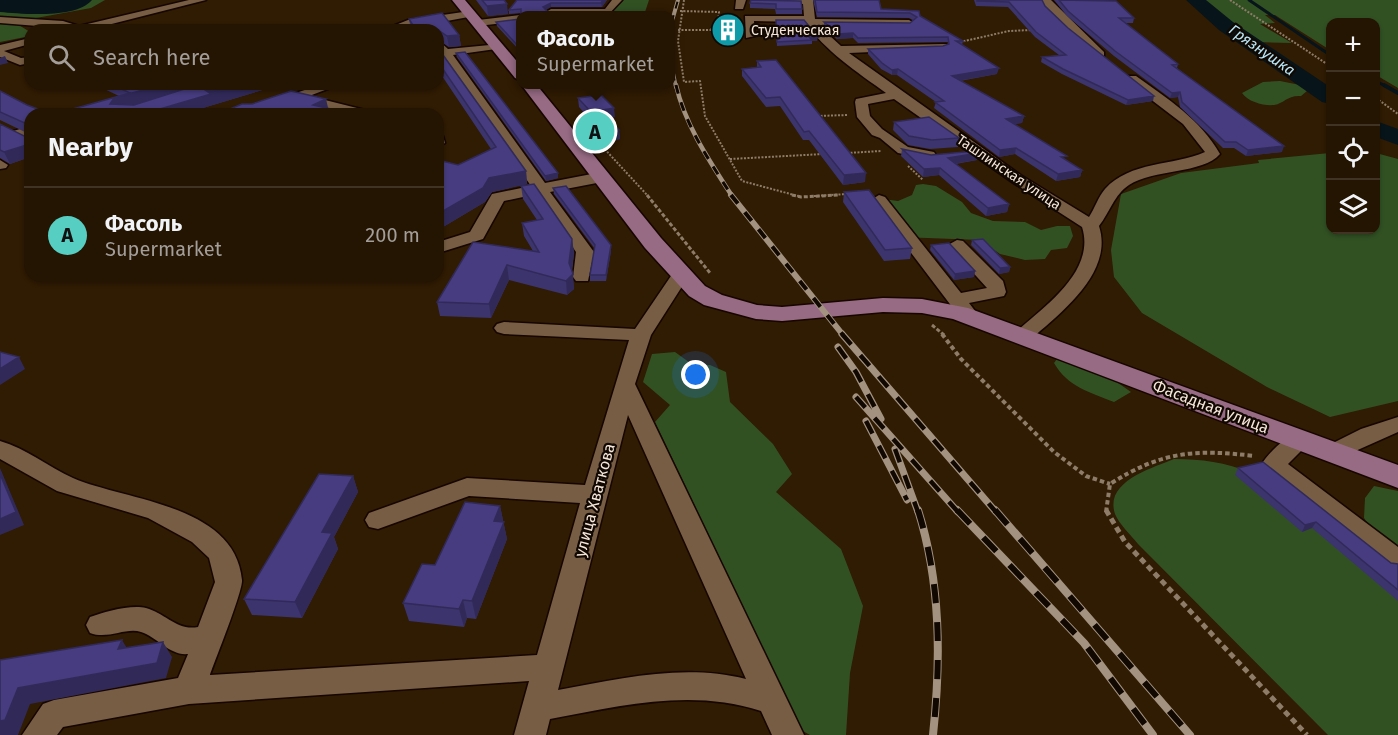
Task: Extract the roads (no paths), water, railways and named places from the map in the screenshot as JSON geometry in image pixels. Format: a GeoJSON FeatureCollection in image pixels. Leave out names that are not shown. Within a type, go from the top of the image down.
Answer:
{"type":"FeatureCollection","features":[{"type":"Feature","properties":{"kind":"main road"},"geometry":{"type":"LineString","coordinates":[[458,0],[516,70]]}},
{"type":"Feature","properties":{"kind":"main road"},"geometry":{"type":"LineString","coordinates":[[531,89],[602,177]]}},
{"type":"Feature","properties":{"kind":"main road","name":"Фасадная улица"},"geometry":{"type":"LineString","coordinates":[[602,177],[653,243],[697,291],[713,300],[756,312],[812,313],[883,305],[963,308],[1024,335],[1398,477]]}},
{"type":"Feature","properties":{"kind":"street"},"geometry":{"type":"LineString","coordinates":[[172,0],[184,4]]}},
{"type":"Feature","properties":{"kind":"street"},"geometry":{"type":"LineString","coordinates":[[101,24],[201,0]]}},
{"type":"Feature","properties":{"kind":"street"},"geometry":{"type":"LineString","coordinates":[[781,0],[808,0],[810,20]]}},
{"type":"Feature","properties":{"kind":"street"},"geometry":{"type":"LineString","coordinates":[[1024,335],[1073,291],[1094,251],[1095,234],[1090,225],[1100,215],[1112,191],[1143,171],[1201,160],[1213,154],[1209,144],[1186,120],[1079,37],[1052,10],[1046,0]]}},
{"type":"Feature","properties":{"kind":"street"},"geometry":{"type":"LineString","coordinates":[[560,1],[601,4]]}},
{"type":"Feature","properties":{"kind":"street"},"geometry":{"type":"LineString","coordinates":[[750,36],[749,18],[909,23]]}},
{"type":"Feature","properties":{"kind":"street"},"geometry":{"type":"LineString","coordinates":[[405,24],[474,19],[516,21]]}},
{"type":"Feature","properties":{"kind":"street"},"geometry":{"type":"LineString","coordinates":[[0,20],[63,24]]}},
{"type":"Feature","properties":{"kind":"street","name":"Ташлинская улица"},"geometry":{"type":"LineString","coordinates":[[810,20],[820,36],[895,95],[1090,225]]}},
{"type":"Feature","properties":{"kind":"street"},"geometry":{"type":"LineString","coordinates":[[0,48],[24,42]]}},
{"type":"Feature","properties":{"kind":"street"},"geometry":{"type":"LineString","coordinates":[[444,50],[496,46]]}},
{"type":"Feature","properties":{"kind":"street"},"geometry":{"type":"LineString","coordinates":[[836,50],[942,46]]}},
{"type":"Feature","properties":{"kind":"street"},"geometry":{"type":"LineString","coordinates":[[0,53],[20,62],[24,61]]}},
{"type":"Feature","properties":{"kind":"street"},"geometry":{"type":"LineString","coordinates":[[444,56],[585,252],[582,277]]}},
{"type":"Feature","properties":{"kind":"street"},"geometry":{"type":"LineString","coordinates":[[260,108],[316,90]]}},
{"type":"Feature","properties":{"kind":"street"},"geometry":{"type":"LineString","coordinates":[[895,95],[861,102],[864,113],[877,132],[885,135],[903,150],[950,155],[978,151]]}},
{"type":"Feature","properties":{"kind":"street"},"geometry":{"type":"LineString","coordinates":[[294,97],[339,108]]}},
{"type":"Feature","properties":{"kind":"street"},"geometry":{"type":"LineString","coordinates":[[0,125],[24,134]]}},
{"type":"Feature","properties":{"kind":"street"},"geometry":{"type":"LineString","coordinates":[[0,139],[24,135]]}},
{"type":"Feature","properties":{"kind":"street"},"geometry":{"type":"LineString","coordinates":[[444,246],[477,235],[498,197],[602,177]]}},
{"type":"Feature","properties":{"kind":"street"},"geometry":{"type":"LineString","coordinates":[[879,200],[963,308],[997,292],[996,285],[957,245]]}},
{"type":"Feature","properties":{"kind":"street","name":"улица Хваткова"},"geometry":{"type":"LineString","coordinates":[[534,721],[625,385],[641,334],[681,274]]}},
{"type":"Feature","properties":{"kind":"street"},"geometry":{"type":"LineString","coordinates":[[504,328],[641,334]]}},
{"type":"Feature","properties":{"kind":"street"},"geometry":{"type":"LineString","coordinates":[[625,385],[788,735]]}},
{"type":"Feature","properties":{"kind":"street"},"geometry":{"type":"LineString","coordinates":[[1333,453],[1369,434],[1398,424]]}},
{"type":"Feature","properties":{"kind":"street"},"geometry":{"type":"LineString","coordinates":[[1300,440],[1274,465],[1398,561]]}},
{"type":"Feature","properties":{"kind":"street"},"geometry":{"type":"LineString","coordinates":[[0,449],[66,485],[157,511],[208,541],[221,553],[229,582],[189,690]]}},
{"type":"Feature","properties":{"kind":"street"},"geometry":{"type":"LineString","coordinates":[[378,520],[466,487],[596,495]]}},
{"type":"Feature","properties":{"kind":"street"},"geometry":{"type":"LineString","coordinates":[[100,625],[143,619],[183,642],[208,638]]}},
{"type":"Feature","properties":{"kind":"street"},"geometry":{"type":"LineString","coordinates":[[38,735],[54,714],[189,690],[549,667]]}},
{"type":"Feature","properties":{"kind":"street"},"geometry":{"type":"LineString","coordinates":[[534,721],[624,693],[704,685],[745,691],[771,700]]}},
{"type":"Feature","properties":{"kind":"waterway","name":"Грязнушка"},"geometry":{"type":"LineString","coordinates":[[1195,0],[1226,26],[1326,94]]}},
{"type":"Feature","properties":{"kind":"waterway"},"geometry":{"type":"LineString","coordinates":[[1249,0],[1326,52]]}},
{"type":"Feature","properties":{"kind":"waterway"},"geometry":{"type":"LineString","coordinates":[[1380,83],[1387,87]]}},
{"type":"Feature","properties":{"kind":"waterway"},"geometry":{"type":"LineString","coordinates":[[1384,85],[1398,93]]}},
{"type":"Feature","properties":{"kind":"waterway","name":"Грязнушка"},"geometry":{"type":"LineString","coordinates":[[1380,130],[1398,138]]}},
{"type":"Feature","properties":{"kind":"railway"},"geometry":{"type":"LineString","coordinates":[[675,11],[678,0]]}},
{"type":"Feature","properties":{"kind":"railway"},"geometry":{"type":"LineString","coordinates":[[675,82],[676,87]]}},
{"type":"Feature","properties":{"kind":"railway"},"geometry":{"type":"LineString","coordinates":[[676,85],[692,129],[732,196]]}},
{"type":"Feature","properties":{"kind":"railway"},"geometry":{"type":"LineString","coordinates":[[731,195],[843,335]]}},
{"type":"Feature","properties":{"kind":"railway"},"geometry":{"type":"LineString","coordinates":[[842,334],[996,512]]}},
{"type":"Feature","properties":{"kind":"railway"},"geometry":{"type":"LineString","coordinates":[[838,347],[856,372],[881,419]]}},
{"type":"Feature","properties":{"kind":"railway"},"geometry":{"type":"LineString","coordinates":[[856,397],[958,512]]}},
{"type":"Feature","properties":{"kind":"railway"},"geometry":{"type":"LineString","coordinates":[[866,421],[907,500]]}},
{"type":"Feature","properties":{"kind":"railway"},"geometry":{"type":"LineString","coordinates":[[895,449],[918,512]]}},
{"type":"Feature","properties":{"kind":"railway"},"geometry":{"type":"LineString","coordinates":[[918,510],[931,565],[937,622],[936,707],[933,735]]}},
{"type":"Feature","properties":{"kind":"railway"},"geometry":{"type":"LineString","coordinates":[[957,510],[1084,643],[1153,735]]}},
{"type":"Feature","properties":{"kind":"railway"},"geometry":{"type":"LineString","coordinates":[[995,510],[1190,735]]}},
{"type":"Feature","properties":{"kind":"place","name":"Студенческая"},"geometry":{"type":"Point","coordinates":[728,30]}},
{"type":"Feature","properties":{"kind":"place","name":"Фасоль"},"geometry":{"type":"Point","coordinates":[595,131]}}]}
